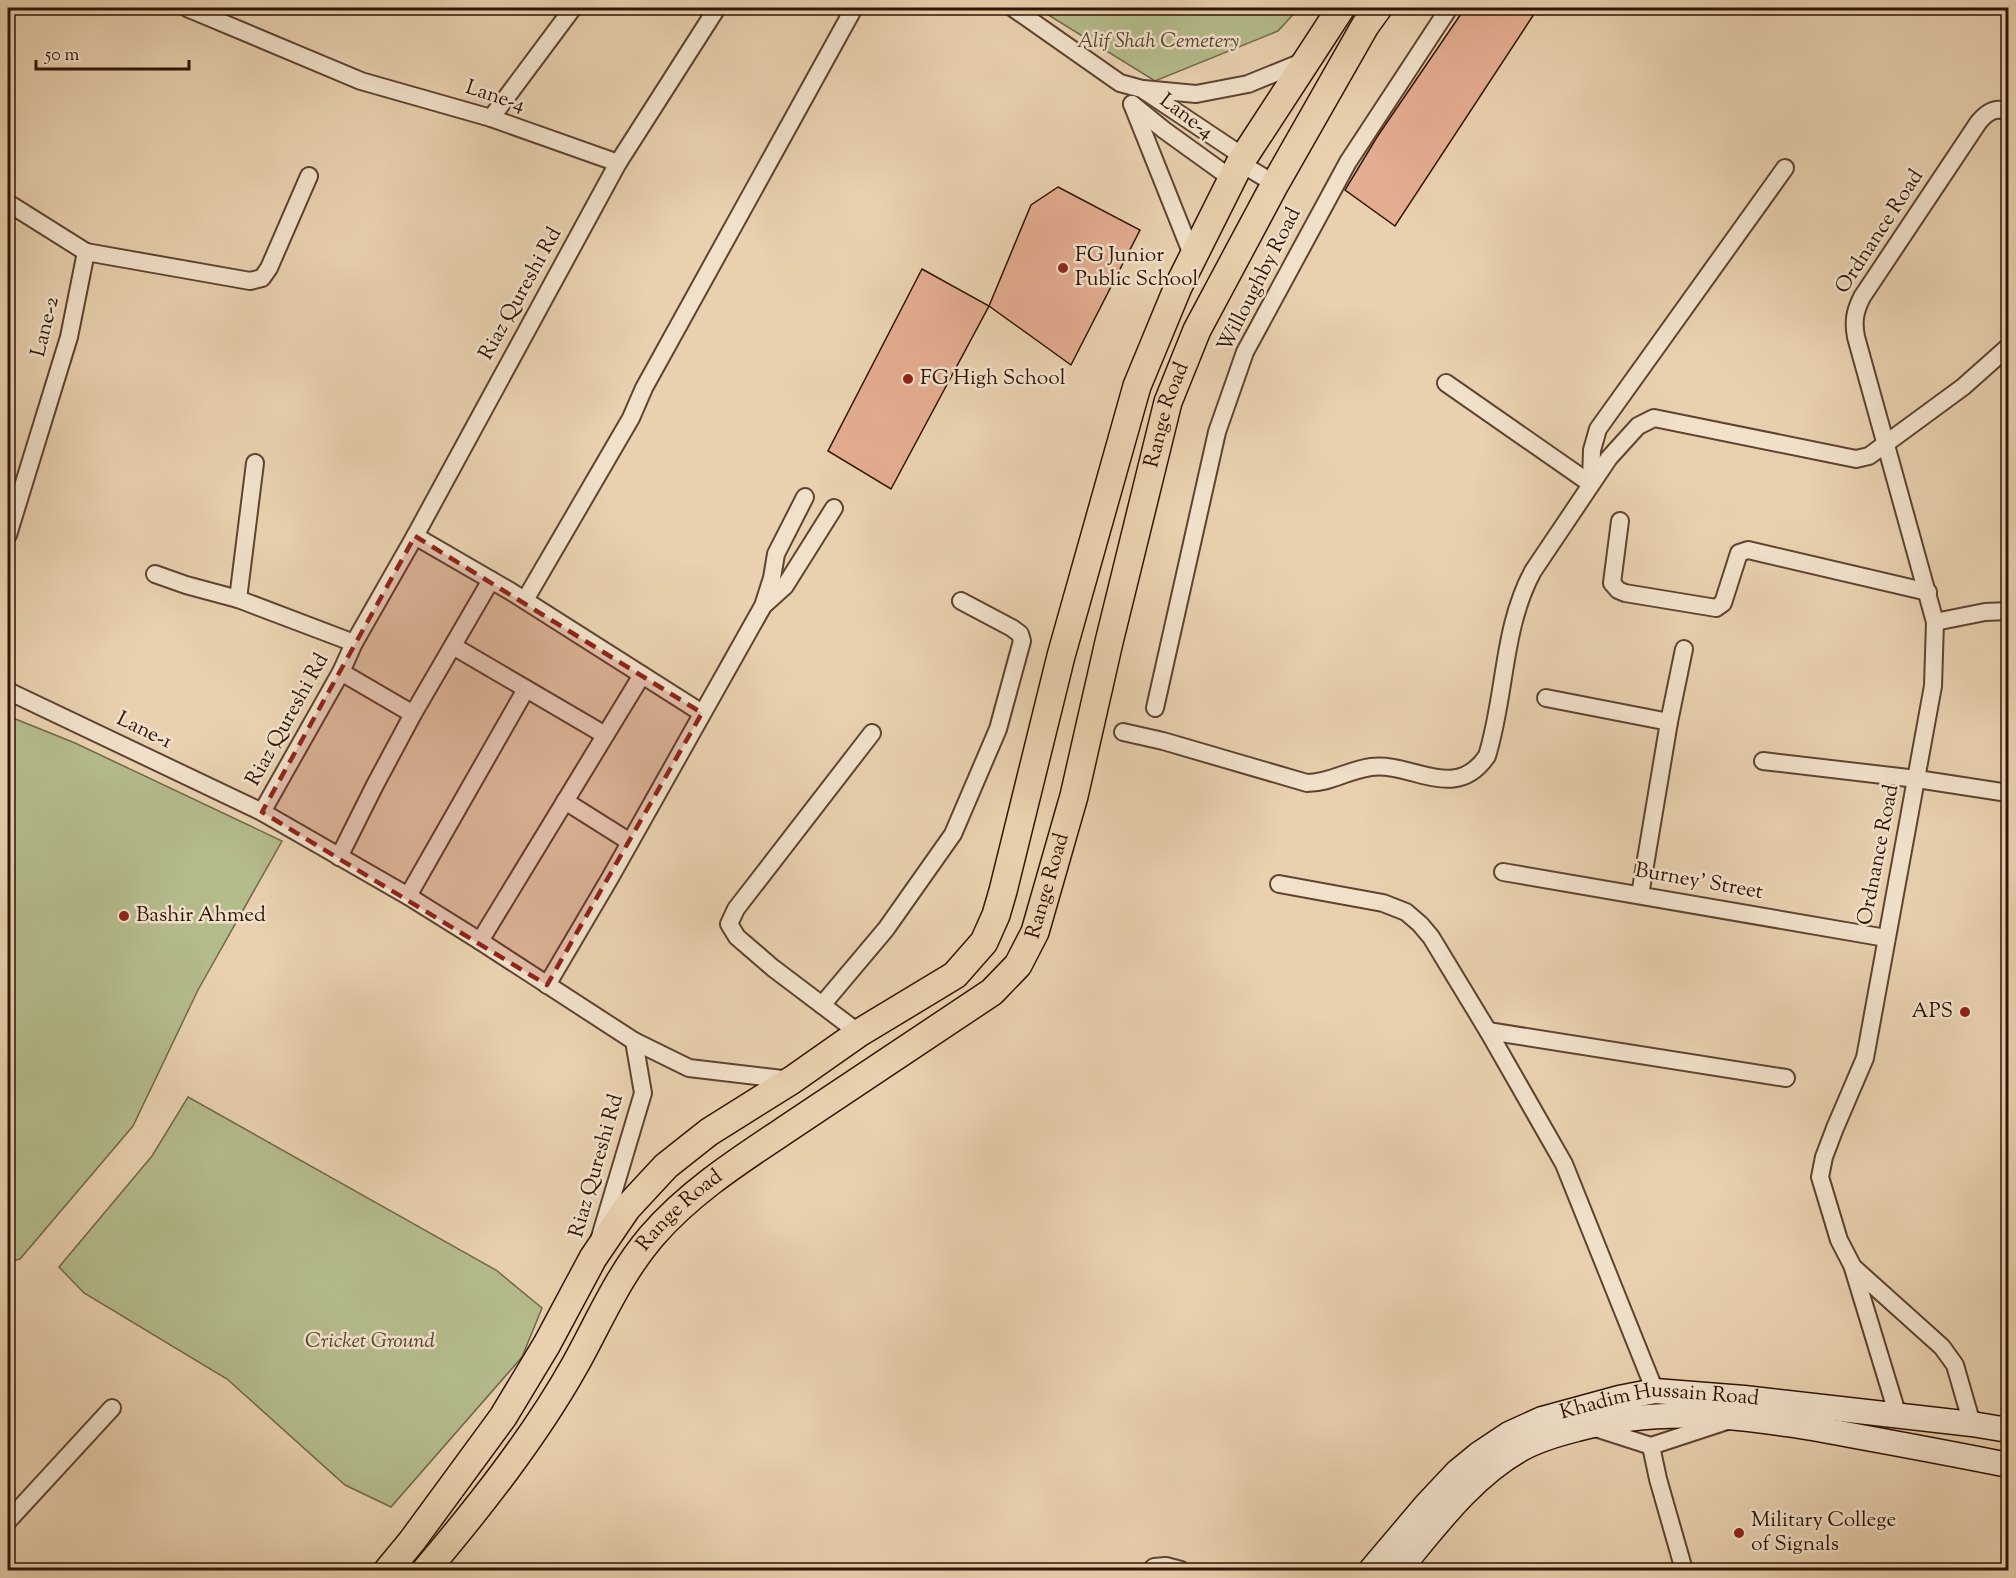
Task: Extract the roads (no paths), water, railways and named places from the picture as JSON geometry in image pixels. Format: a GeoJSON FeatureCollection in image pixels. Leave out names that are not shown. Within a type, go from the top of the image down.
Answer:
{"type":"FeatureCollection","features":[{"type":"Feature","properties":{"kind":"main road"},"geometry":{"type":"LineString","coordinates":[[388,1570],[412,1541],[502,1417],[547,1344],[593,1258],[627,1208],[666,1166],[709,1132],[792,1080],[859,1033],[956,975],[984,942],[996,915],[1061,656],[1137,386],[1178,287],[1239,166],[1341,8]]}},
{"type":"Feature","properties":{"kind":"main road","name":"Range Road"},"geometry":{"type":"LineString","coordinates":[[426,1570],[530,1437],[575,1365],[623,1273],[650,1237],[668,1218],[730,1167],[992,992],[1018,965],[1035,932],[1074,795],[1168,402],[1197,330],[1275,184],[1365,26],[1378,8]]}},
{"type":"Feature","properties":{"kind":"main road","name":"Khadim Hussain Road"},"geometry":{"type":"LineString","coordinates":[[1371,1570],[1457,1472],[1479,1454],[1509,1434],[1542,1419],[1619,1398],[1655,1391],[1744,1398],[2008,1430]]}},
{"type":"Feature","properties":{"kind":"main road","name":"Khadim Hussain Road"},"geometry":{"type":"LineString","coordinates":[[1399,1570],[1443,1517],[1496,1466],[1522,1449],[1549,1437],[1622,1419],[1658,1416],[1739,1417],[1825,1430],[2008,1465]]}},
{"type":"Feature","properties":{"kind":"street","name":"Lane-4"},"geometry":{"type":"LineString","coordinates":[[187,8],[361,81],[491,118],[618,163]]}},
{"type":"Feature","properties":{"kind":"street"},"geometry":{"type":"LineString","coordinates":[[491,118],[573,8]]}},
{"type":"Feature","properties":{"kind":"street"},"geometry":{"type":"LineString","coordinates":[[618,163],[717,8]]}},
{"type":"Feature","properties":{"kind":"street"},"geometry":{"type":"LineString","coordinates":[[525,600],[631,418],[650,378],[854,8]]}},
{"type":"Feature","properties":{"kind":"street","name":"Lane-4"},"geometry":{"type":"LineString","coordinates":[[1013,8],[1120,83],[1142,89],[1239,166]]}},
{"type":"Feature","properties":{"kind":"street","name":"Willoughby Road"},"geometry":{"type":"LineString","coordinates":[[1155,708],[1217,432],[1245,352],[1348,162],[1449,8]]}},
{"type":"Feature","properties":{"kind":"street"},"geometry":{"type":"LineString","coordinates":[[1142,89],[1196,93],[1248,84],[1307,60]]}},
{"type":"Feature","properties":{"kind":"street","name":"Lane-4"},"geometry":{"type":"LineString","coordinates":[[1120,83],[1132,104],[1164,130],[1239,166]]}},
{"type":"Feature","properties":{"kind":"street"},"geometry":{"type":"LineString","coordinates":[[1132,104],[1193,257]]}},
{"type":"Feature","properties":{"kind":"street","name":"Ordnance Road"},"geometry":{"type":"LineString","coordinates":[[1898,1416],[1853,1267],[1839,1240],[1820,1177],[1824,1157],[1865,1058],[1933,686],[1935,622],[1856,336],[1855,310],[1978,123],[1985,114],[1994,110],[2008,112]]}},
{"type":"Feature","properties":{"kind":"street","name":"Riaz Qureshi Rd"},"geometry":{"type":"LineString","coordinates":[[593,1258],[642,1093],[634,1041],[408,896],[261,812],[342,672],[354,643],[415,536],[618,163]]}},
{"type":"Feature","properties":{"kind":"street"},"geometry":{"type":"LineString","coordinates":[[1239,166],[1275,184]]}},
{"type":"Feature","properties":{"kind":"street"},"geometry":{"type":"LineString","coordinates":[[1591,484],[1592,450],[1598,429],[1785,168]]}},
{"type":"Feature","properties":{"kind":"street"},"geometry":{"type":"LineString","coordinates":[[8,203],[86,252],[250,281],[262,278],[269,268],[309,176]]}},
{"type":"Feature","properties":{"kind":"street","name":"Lane-2"},"geometry":{"type":"LineString","coordinates":[[8,535],[69,337],[86,252]]}},
{"type":"Feature","properties":{"kind":"street"},"geometry":{"type":"LineString","coordinates":[[1123,732],[1307,783],[1328,781],[1371,767],[1449,780],[1462,778],[1480,766],[1491,744],[1513,624],[1523,589],[1609,458],[1638,426],[1654,418],[1856,459],[1869,456],[1963,387],[2008,347]]}},
{"type":"Feature","properties":{"kind":"street"},"geometry":{"type":"LineString","coordinates":[[1446,383],[1591,484]]}},
{"type":"Feature","properties":{"kind":"street"},"geometry":{"type":"LineString","coordinates":[[238,599],[255,463]]}},
{"type":"Feature","properties":{"kind":"street"},"geometry":{"type":"LineString","coordinates":[[547,985],[763,606],[772,578],[776,554],[805,497]]}},
{"type":"Feature","properties":{"kind":"street"},"geometry":{"type":"LineString","coordinates":[[763,606],[785,586],[834,508]]}},
{"type":"Feature","properties":{"kind":"street"},"geometry":{"type":"LineString","coordinates":[[1620,521],[1612,583],[1618,590],[1625,593],[1716,608],[1723,603],[1739,553],[1748,550],[1928,592]]}},
{"type":"Feature","properties":{"kind":"street"},"geometry":{"type":"LineString","coordinates":[[415,536],[525,600],[702,713]]}},
{"type":"Feature","properties":{"kind":"street"},"geometry":{"type":"LineString","coordinates":[[155,574],[238,599],[354,643]]}},
{"type":"Feature","properties":{"kind":"street"},"geometry":{"type":"LineString","coordinates":[[339,857],[413,714],[491,580]]}},
{"type":"Feature","properties":{"kind":"street"},"geometry":{"type":"LineString","coordinates":[[822,1005],[886,930],[953,834],[998,729],[1022,641],[1020,634],[961,601]]}},
{"type":"Feature","properties":{"kind":"street"},"geometry":{"type":"LineString","coordinates":[[1935,622],[1985,612],[2008,611]]}},
{"type":"Feature","properties":{"kind":"street"},"geometry":{"type":"LineString","coordinates":[[453,646],[605,735]]}},
{"type":"Feature","properties":{"kind":"street"},"geometry":{"type":"LineString","coordinates":[[1640,895],[1669,722],[1684,649]]}},
{"type":"Feature","properties":{"kind":"street"},"geometry":{"type":"LineString","coordinates":[[342,672],[413,714]]}},
{"type":"Feature","properties":{"kind":"street"},"geometry":{"type":"LineString","coordinates":[[480,941],[642,675]]}},
{"type":"Feature","properties":{"kind":"street"},"geometry":{"type":"LineString","coordinates":[[408,896],[526,689]]}},
{"type":"Feature","properties":{"kind":"street","name":"Lane-1"},"geometry":{"type":"LineString","coordinates":[[8,690],[261,812]]}},
{"type":"Feature","properties":{"kind":"street"},"geometry":{"type":"LineString","coordinates":[[1546,698],[1669,722]]}},
{"type":"Feature","properties":{"kind":"street"},"geometry":{"type":"LineString","coordinates":[[859,1033],[773,968],[737,937],[729,924],[736,909],[872,733]]}},
{"type":"Feature","properties":{"kind":"street"},"geometry":{"type":"LineString","coordinates":[[1763,760],[1917,779],[2008,794]]}},
{"type":"Feature","properties":{"kind":"street"},"geometry":{"type":"LineString","coordinates":[[565,801],[630,842]]}},
{"type":"Feature","properties":{"kind":"street","name":"Burney' Street"},"geometry":{"type":"LineString","coordinates":[[1503,872],[1886,938]]}},
{"type":"Feature","properties":{"kind":"street"},"geometry":{"type":"LineString","coordinates":[[1279,884],[1383,903],[1406,912],[1431,937],[1564,1164],[1655,1391]]}},
{"type":"Feature","properties":{"kind":"street"},"geometry":{"type":"LineString","coordinates":[[1488,1031],[1786,1078]]}},
{"type":"Feature","properties":{"kind":"street"},"geometry":{"type":"LineString","coordinates":[[634,1041],[689,1068],[792,1080]]}},
{"type":"Feature","properties":{"kind":"street","name":"Ordnance Road"},"geometry":{"type":"LineString","coordinates":[[1853,1267],[1942,1347],[1955,1365],[1972,1424]]}},
{"type":"Feature","properties":{"kind":"street"},"geometry":{"type":"LineString","coordinates":[[8,1521],[112,1408]]}},
{"type":"Feature","properties":{"kind":"street"},"geometry":{"type":"LineString","coordinates":[[1588,1426],[1651,1446],[1739,1417]]}},
{"type":"Feature","properties":{"kind":"street"},"geometry":{"type":"LineString","coordinates":[[1651,1446],[1684,1570]]}},
{"type":"Feature","properties":{"kind":"street"},"geometry":{"type":"LineString","coordinates":[[1151,1570],[1154,1567],[1166,1566],[1181,1570]]}},
{"type":"Feature","properties":{"kind":"place","name":"FG Junior Public School"},"geometry":{"type":"Point","coordinates":[1063,268]}},
{"type":"Feature","properties":{"kind":"place","name":"FG High School"},"geometry":{"type":"Point","coordinates":[908,379]}},
{"type":"Feature","properties":{"kind":"place","name":"Bashir Ahmed"},"geometry":{"type":"Point","coordinates":[124,916]}},
{"type":"Feature","properties":{"kind":"place","name":"APS"},"geometry":{"type":"Point","coordinates":[1965,1012]}},
{"type":"Feature","properties":{"kind":"place","name":"Military College of Signals"},"geometry":{"type":"Point","coordinates":[1739,1533]}},
{"type":"Feature","properties":{"kind":"park label","name":"Alif Shah Cemetery"},"geometry":{"type":"Point","coordinates":[1158,42]}},
{"type":"Feature","properties":{"kind":"park label","name":"Cricket Ground"},"geometry":{"type":"Point","coordinates":[370,1342]}}]}
